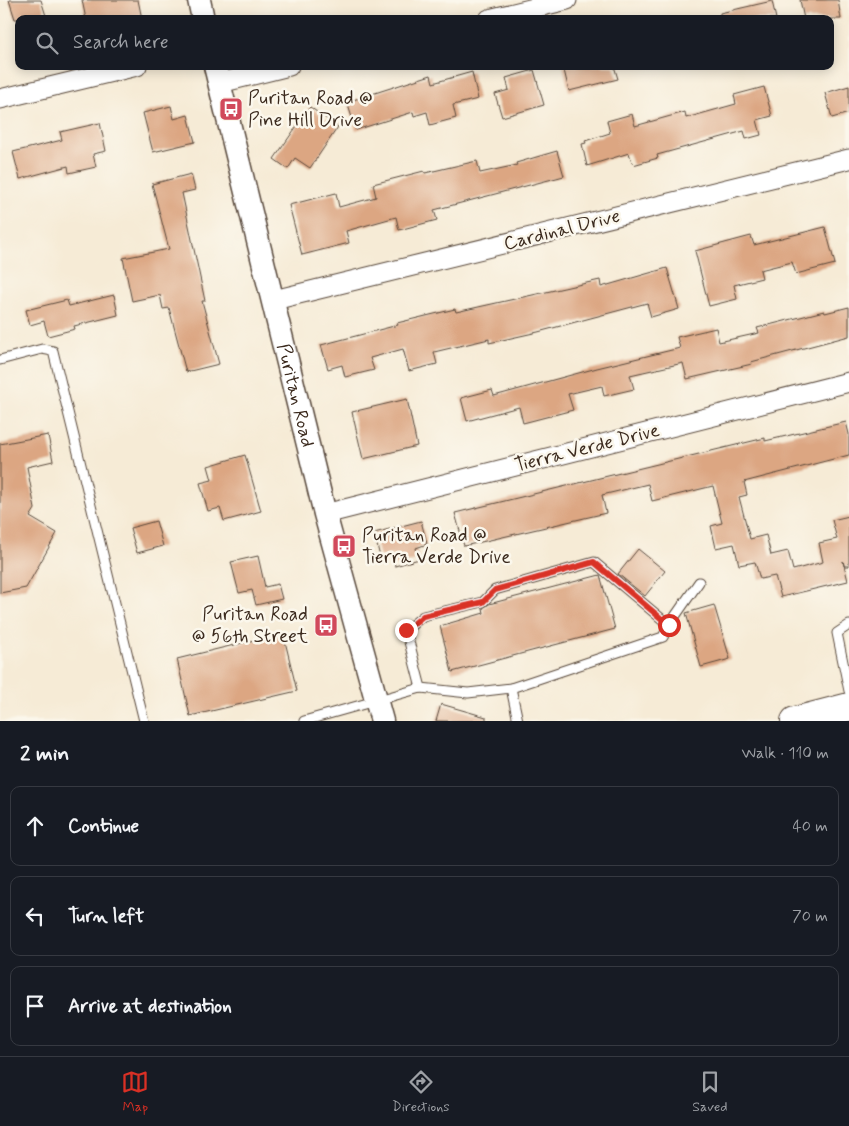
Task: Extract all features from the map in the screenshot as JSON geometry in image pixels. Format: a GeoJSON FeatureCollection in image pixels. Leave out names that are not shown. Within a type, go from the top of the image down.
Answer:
{"type":"FeatureCollection","features":[{"type":"Feature","properties":{"kind":"main road"},"geometry":{"type":"LineString","coordinates":[[795,721],[849,708]]}},
{"type":"Feature","properties":{"kind":"street"},"geometry":{"type":"LineString","coordinates":[[199,0],[202,15]]}},
{"type":"Feature","properties":{"kind":"street"},"geometry":{"type":"LineString","coordinates":[[505,15],[567,0]]}},
{"type":"Feature","properties":{"kind":"street"},"geometry":{"type":"LineString","coordinates":[[0,99],[120,70]]}},
{"type":"Feature","properties":{"kind":"street"},"geometry":{"type":"LineString","coordinates":[[218,75],[258,70]]}},
{"type":"Feature","properties":{"kind":"street","name":"Puritan Road"},"geometry":{"type":"LineString","coordinates":[[218,75],[326,514],[382,721]]}},
{"type":"Feature","properties":{"kind":"street","name":"Cardinal Drive"},"geometry":{"type":"LineString","coordinates":[[274,300],[849,159]]}},
{"type":"Feature","properties":{"kind":"street","name":"Tierra Verde Drive"},"geometry":{"type":"LineString","coordinates":[[326,514],[849,382]]}},
{"type":"Feature","properties":{"kind":"lane"},"geometry":{"type":"LineString","coordinates":[[0,360],[42,350],[53,351],[144,721]]}},
{"type":"Feature","properties":{"kind":"lane"},"geometry":{"type":"LineString","coordinates":[[421,688],[406,630],[423,616],[483,602],[495,590],[594,562],[669,625]]}},
{"type":"Feature","properties":{"kind":"lane"},"geometry":{"type":"LineString","coordinates":[[304,721],[376,699],[421,688],[468,693],[511,688],[663,637],[669,625],[699,582]]}},
{"type":"Feature","properties":{"kind":"lane"},"geometry":{"type":"LineString","coordinates":[[849,625],[837,634],[849,691]]}},
{"type":"Feature","properties":{"kind":"lane"},"geometry":{"type":"LineString","coordinates":[[511,688],[518,721]]}},
{"type":"Feature","properties":{"kind":"building"},"geometry":{"type":"Polygon","coordinates":[[[9,0],[41,0],[46,15],[15,15],[15,19],[9,0]]]}},
{"type":"Feature","properties":{"kind":"building"},"geometry":{"type":"Polygon","coordinates":[[[82,0],[138,0],[141,15],[85,15],[82,0]]]}},
{"type":"Feature","properties":{"kind":"building"},"geometry":{"type":"Polygon","coordinates":[[[800,0],[838,0],[841,19],[834,19],[834,15],[803,15],[800,0]]]}},
{"type":"Feature","properties":{"kind":"building"},"geometry":{"type":"Polygon","coordinates":[[[772,1],[775,15],[720,15],[720,13],[772,1]]]}},
{"type":"Feature","properties":{"kind":"building"},"geometry":{"type":"Polygon","coordinates":[[[534,70],[544,105],[502,117],[495,94],[509,90],[506,78],[534,70]]]}},
{"type":"Feature","properties":{"kind":"building"},"geometry":{"type":"Polygon","coordinates":[[[564,70],[615,70],[618,79],[569,91],[564,70]]]}},
{"type":"Feature","properties":{"kind":"building"},"geometry":{"type":"Polygon","coordinates":[[[472,72],[478,99],[453,105],[456,118],[430,125],[427,112],[414,116],[413,112],[356,130],[347,102],[431,75],[433,83],[472,72]]]}},
{"type":"Feature","properties":{"kind":"building"},"geometry":{"type":"Polygon","coordinates":[[[849,86],[849,113],[832,118],[825,93],[849,86]]]}},
{"type":"Feature","properties":{"kind":"building"},"geometry":{"type":"Polygon","coordinates":[[[764,87],[772,116],[757,120],[761,135],[746,139],[744,131],[657,155],[658,158],[633,165],[629,153],[587,166],[582,144],[586,143],[585,141],[610,133],[607,121],[632,114],[635,126],[685,112],[686,118],[736,104],[734,95],[764,87]]]}},
{"type":"Feature","properties":{"kind":"building"},"geometry":{"type":"Polygon","coordinates":[[[171,106],[174,119],[188,115],[195,142],[153,152],[143,113],[171,106]]]}},
{"type":"Feature","properties":{"kind":"building"},"geometry":{"type":"Polygon","coordinates":[[[310,107],[338,127],[310,168],[295,158],[288,169],[274,159],[310,107]]]}},
{"type":"Feature","properties":{"kind":"building"},"geometry":{"type":"Polygon","coordinates":[[[100,123],[106,151],[93,154],[96,167],[69,173],[68,166],[20,179],[13,152],[62,140],[60,132],[100,123]]]}},
{"type":"Feature","properties":{"kind":"building"},"geometry":{"type":"Polygon","coordinates":[[[557,151],[564,176],[434,210],[437,220],[399,230],[396,217],[346,231],[349,243],[302,255],[289,205],[336,193],[339,207],[376,197],[373,184],[424,171],[425,173],[477,161],[480,173],[517,165],[516,163],[557,151]]]}},
{"type":"Feature","properties":{"kind":"building"},"geometry":{"type":"Polygon","coordinates":[[[191,174],[195,190],[182,193],[205,301],[202,301],[219,364],[186,372],[169,308],[163,309],[160,295],[132,301],[123,258],[169,249],[152,184],[191,174]]]}},
{"type":"Feature","properties":{"kind":"building"},"geometry":{"type":"Polygon","coordinates":[[[825,227],[835,264],[796,274],[792,262],[760,270],[762,278],[734,285],[737,299],[709,306],[695,251],[751,236],[754,245],[825,227]]]}},
{"type":"Feature","properties":{"kind":"building"},"geometry":{"type":"Polygon","coordinates":[[[667,268],[679,309],[651,317],[647,303],[538,332],[489,343],[489,339],[434,352],[437,364],[409,371],[403,349],[370,358],[374,370],[345,377],[342,365],[328,369],[321,345],[398,325],[397,323],[455,309],[456,312],[600,280],[601,287],[667,268]]]}},
{"type":"Feature","properties":{"kind":"building"},"geometry":{"type":"Polygon","coordinates":[[[114,295],[118,315],[74,326],[75,329],[48,336],[44,321],[30,325],[26,310],[67,300],[69,306],[114,295]]]}},
{"type":"Feature","properties":{"kind":"building"},"geometry":{"type":"Polygon","coordinates":[[[849,307],[849,336],[751,362],[752,364],[687,379],[683,363],[630,375],[634,389],[604,396],[602,386],[568,394],[573,410],[523,423],[519,407],[467,421],[461,398],[492,390],[494,396],[680,348],[677,337],[716,328],[719,342],[759,333],[757,328],[824,311],[825,313],[849,307]]]}},
{"type":"Feature","properties":{"kind":"building"},"geometry":{"type":"Polygon","coordinates":[[[407,399],[417,446],[363,459],[352,412],[407,399]]]}},
{"type":"Feature","properties":{"kind":"building"},"geometry":{"type":"Polygon","coordinates":[[[846,422],[849,434],[849,455],[744,482],[747,495],[739,497],[750,539],[766,535],[771,555],[788,551],[793,570],[823,562],[819,543],[837,539],[832,520],[849,516],[849,566],[844,566],[848,581],[781,597],[775,576],[760,579],[755,562],[739,565],[734,544],[716,548],[711,526],[722,523],[713,486],[652,501],[648,484],[602,495],[606,513],[464,546],[455,513],[765,438],[765,441],[846,422]]]}},
{"type":"Feature","properties":{"kind":"building"},"geometry":{"type":"Polygon","coordinates":[[[48,435],[53,461],[27,467],[35,509],[30,517],[57,533],[26,588],[0,593],[0,444],[48,435]]]}},
{"type":"Feature","properties":{"kind":"building"},"geometry":{"type":"Polygon","coordinates":[[[245,455],[261,511],[224,521],[220,508],[208,511],[200,483],[212,480],[208,466],[245,455]]]}},
{"type":"Feature","properties":{"kind":"building"},"geometry":{"type":"Polygon","coordinates":[[[156,521],[163,546],[137,553],[130,528],[156,521]]]}},
{"type":"Feature","properties":{"kind":"building"},"geometry":{"type":"Polygon","coordinates":[[[421,521],[427,544],[416,548],[419,559],[395,566],[392,554],[380,557],[374,533],[421,521]]]}},
{"type":"Feature","properties":{"kind":"building"},"geometry":{"type":"Polygon","coordinates":[[[638,549],[665,571],[645,596],[618,574],[638,549]]]}},
{"type":"Feature","properties":{"kind":"building"},"geometry":{"type":"Polygon","coordinates":[[[258,556],[265,587],[278,584],[282,599],[256,605],[252,590],[239,593],[231,562],[258,556]]]}},
{"type":"Feature","properties":{"kind":"building"},"geometry":{"type":"Polygon","coordinates":[[[600,575],[615,629],[452,672],[440,626],[484,613],[483,608],[489,604],[600,575]]]}},
{"type":"Feature","properties":{"kind":"building"},"geometry":{"type":"Polygon","coordinates":[[[714,605],[730,659],[701,667],[686,613],[714,605]]]}},
{"type":"Feature","properties":{"kind":"building"},"geometry":{"type":"Polygon","coordinates":[[[283,633],[297,691],[190,716],[177,659],[283,633]]]}},
{"type":"Feature","properties":{"kind":"building"},"geometry":{"type":"Polygon","coordinates":[[[441,704],[486,717],[486,721],[436,721],[441,704]]]}},
{"type":"Feature","properties":{"kind":"place","name":"Puritan Road @ Pine Hill Drive"},"geometry":{"type":"Point","coordinates":[231,109]}},
{"type":"Feature","properties":{"kind":"place","name":"Puritan Road @ Tierra Verde Drive"},"geometry":{"type":"Point","coordinates":[344,546]}},
{"type":"Feature","properties":{"kind":"place","name":"Puritan Road @ 56th Street"},"geometry":{"type":"Point","coordinates":[326,625]}},
{"type":"Feature","properties":{"kind":"route"},"geometry":{"type":"LineString","coordinates":[[406,630],[423,616],[483,602],[495,590],[594,562],[669,625]]}}]}
